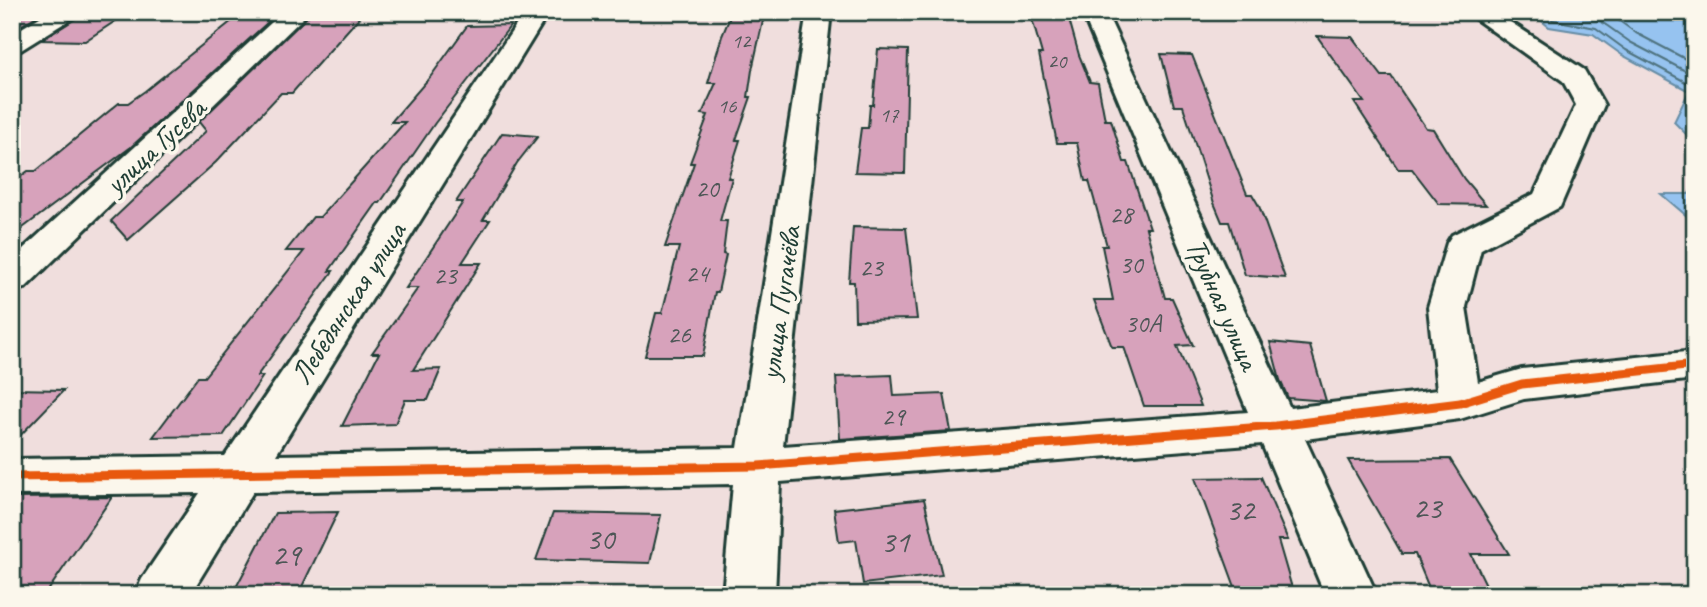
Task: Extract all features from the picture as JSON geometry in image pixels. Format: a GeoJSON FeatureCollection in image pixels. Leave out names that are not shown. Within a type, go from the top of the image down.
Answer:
{"type":"FeatureCollection","features":[{"type":"Feature","properties":{"kind":"street"},"geometry":{"type":"LineString","coordinates":[[12,45],[65,12]]}},
{"type":"Feature","properties":{"kind":"street","name":"улица Гусева"},"geometry":{"type":"LineString","coordinates":[[12,280],[297,12]]}},
{"type":"Feature","properties":{"kind":"street","name":"Лебедянская улица"},"geometry":{"type":"LineString","coordinates":[[161,595],[537,12]]}},
{"type":"Feature","properties":{"kind":"street","name":"улица Пугачёва"},"geometry":{"type":"LineString","coordinates":[[749,595],[758,466],[818,12]]}},
{"type":"Feature","properties":{"kind":"street","name":"Трубная улица"},"geometry":{"type":"LineString","coordinates":[[1094,12],[1351,595]]}},
{"type":"Feature","properties":{"kind":"street"},"geometry":{"type":"LineString","coordinates":[[1460,403],[1447,307],[1465,243],[1548,200],[1590,105],[1574,76],[1478,12]]}},
{"type":"Feature","properties":{"kind":"street"},"geometry":{"type":"LineString","coordinates":[[12,477],[758,466],[1276,426],[1460,403],[1522,384],[1695,365]]}},
{"type":"Feature","properties":{"kind":"water"},"geometry":{"type":"Polygon","coordinates":[[[1531,12],[1683,12],[1695,21],[1695,143],[1674,122],[1689,91],[1622,55],[1593,34],[1549,27],[1531,12]]]}},
{"type":"Feature","properties":{"kind":"water"},"geometry":{"type":"Polygon","coordinates":[[[1695,182],[1695,223],[1661,194],[1689,194],[1695,182]]]}},
{"type":"Feature","properties":{"kind":"building"},"geometry":{"type":"Polygon","coordinates":[[[12,12],[43,12],[12,31],[12,12]]]}},
{"type":"Feature","properties":{"kind":"building"},"geometry":{"type":"Polygon","coordinates":[[[79,12],[129,12],[85,41],[42,40],[75,19],[79,12]]]}},
{"type":"Feature","properties":{"kind":"building"},"geometry":{"type":"Polygon","coordinates":[[[243,12],[279,12],[131,147],[12,236],[12,183],[28,171],[36,171],[119,103],[128,103],[145,91],[243,12]]]}},
{"type":"Feature","properties":{"kind":"building"},"geometry":{"type":"Polygon","coordinates":[[[312,12],[364,12],[292,93],[281,93],[216,162],[128,240],[111,221],[206,131],[199,122],[312,12]]]}},
{"type":"Feature","properties":{"kind":"building"},"geometry":{"type":"Polygon","coordinates":[[[732,12],[765,12],[752,70],[748,97],[751,97],[736,140],[740,140],[728,178],[732,178],[720,221],[727,221],[723,254],[726,255],[718,292],[715,292],[703,356],[645,356],[656,313],[662,313],[679,247],[665,247],[694,163],[690,163],[708,115],[702,114],[716,83],[708,83],[732,12]]]}},
{"type":"Feature","properties":{"kind":"building"},"geometry":{"type":"Polygon","coordinates":[[[1030,12],[1067,12],[1090,82],[1098,83],[1105,120],[1111,120],[1150,228],[1146,228],[1165,298],[1172,298],[1193,345],[1177,346],[1201,406],[1144,406],[1124,347],[1112,347],[1094,300],[1113,300],[1102,246],[1107,246],[1089,181],[1085,181],[1077,143],[1057,143],[1039,54],[1042,54],[1030,12]]]}},
{"type":"Feature","properties":{"kind":"building"},"geometry":{"type":"Polygon","coordinates":[[[511,25],[435,123],[329,271],[333,271],[257,376],[263,376],[223,436],[153,437],[198,377],[204,377],[304,251],[286,251],[313,217],[320,217],[405,122],[391,122],[431,76],[467,26],[511,25]]]}},
{"type":"Feature","properties":{"kind":"building"},"geometry":{"type":"Polygon","coordinates":[[[1317,36],[1352,37],[1382,76],[1391,76],[1426,128],[1433,129],[1464,179],[1486,205],[1439,204],[1412,169],[1398,169],[1354,102],[1364,102],[1317,36]]]}},
{"type":"Feature","properties":{"kind":"building"},"geometry":{"type":"Polygon","coordinates":[[[878,49],[908,50],[905,173],[855,172],[861,128],[868,128],[870,105],[873,105],[878,49]]]}},
{"type":"Feature","properties":{"kind":"building"},"geometry":{"type":"Polygon","coordinates":[[[1161,54],[1192,55],[1247,194],[1252,194],[1259,206],[1285,278],[1245,275],[1229,222],[1222,222],[1214,203],[1183,106],[1174,106],[1161,54]]]}},
{"type":"Feature","properties":{"kind":"building"},"geometry":{"type":"Polygon","coordinates":[[[502,133],[538,136],[517,163],[483,220],[490,220],[462,263],[481,263],[413,370],[441,369],[428,400],[405,400],[395,424],[342,426],[379,353],[372,353],[418,288],[406,288],[463,202],[456,202],[502,133]]]}},
{"type":"Feature","properties":{"kind":"building"},"geometry":{"type":"Polygon","coordinates":[[[853,227],[906,228],[917,319],[855,320],[854,282],[849,282],[853,227]]]}},
{"type":"Feature","properties":{"kind":"building"},"geometry":{"type":"Polygon","coordinates":[[[1270,342],[1310,346],[1326,401],[1288,398],[1280,380],[1270,342]]]}},
{"type":"Feature","properties":{"kind":"building"},"geometry":{"type":"Polygon","coordinates":[[[892,375],[894,396],[944,394],[951,431],[840,439],[836,377],[892,375]]]}},
{"type":"Feature","properties":{"kind":"building"},"geometry":{"type":"Polygon","coordinates":[[[12,389],[64,390],[12,444],[12,389]]]}},
{"type":"Feature","properties":{"kind":"building"},"geometry":{"type":"Polygon","coordinates":[[[1450,459],[1509,554],[1471,554],[1491,595],[1432,595],[1415,554],[1402,554],[1348,460],[1450,459]]]}},
{"type":"Feature","properties":{"kind":"building"},"geometry":{"type":"Polygon","coordinates":[[[1261,477],[1288,540],[1278,540],[1294,595],[1238,595],[1195,478],[1261,477]]]}},
{"type":"Feature","properties":{"kind":"building"},"geometry":{"type":"Polygon","coordinates":[[[112,497],[45,595],[12,595],[12,498],[112,497]]]}},
{"type":"Feature","properties":{"kind":"building"},"geometry":{"type":"Polygon","coordinates":[[[924,499],[942,575],[863,584],[856,540],[839,542],[834,509],[924,499]]]}},
{"type":"Feature","properties":{"kind":"building"},"geometry":{"type":"Polygon","coordinates":[[[338,512],[298,595],[232,595],[275,513],[338,512]]]}},
{"type":"Feature","properties":{"kind":"building"},"geometry":{"type":"Polygon","coordinates":[[[553,513],[661,515],[650,563],[536,560],[553,513]]]}},
{"type":"Feature","properties":{"kind":"cycle path"},"geometry":{"type":"LineString","coordinates":[[12,477],[758,466],[1276,426],[1460,403],[1522,384],[1695,365]]}}]}
